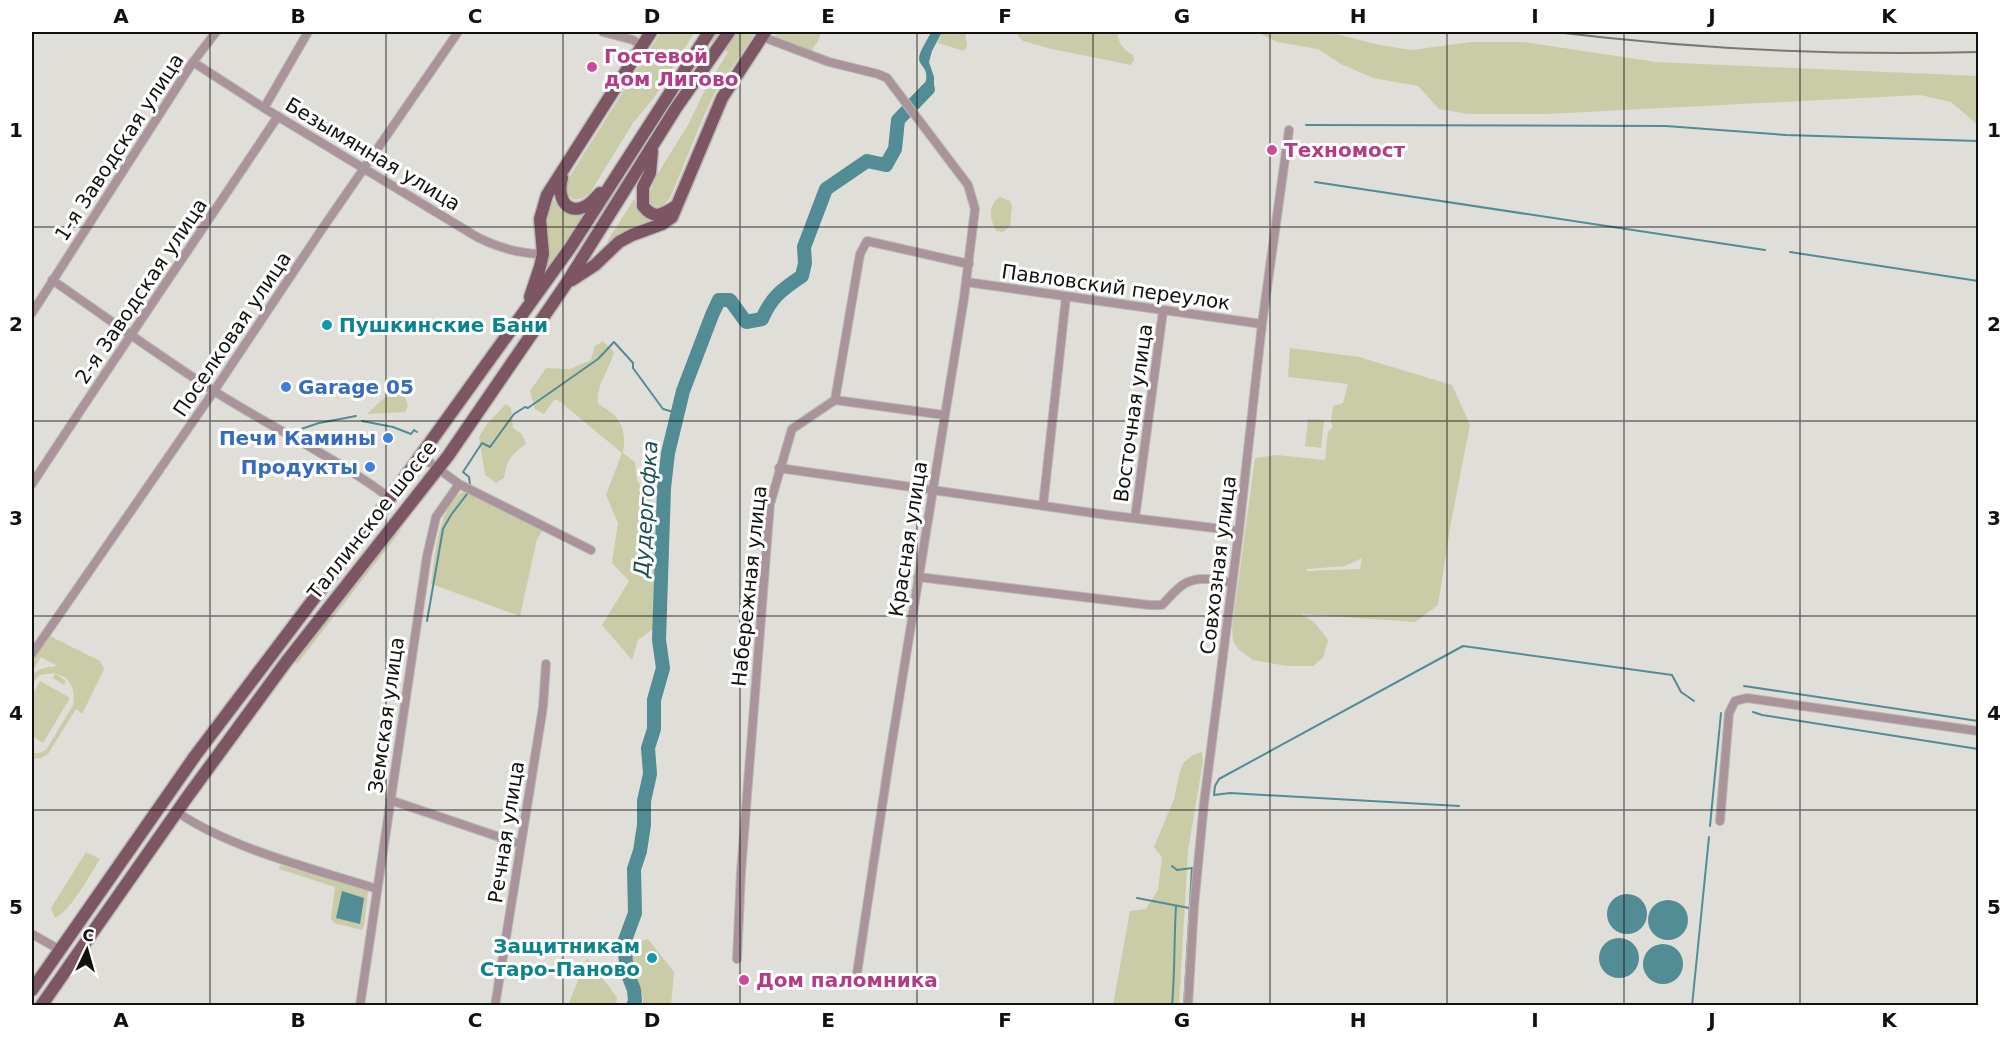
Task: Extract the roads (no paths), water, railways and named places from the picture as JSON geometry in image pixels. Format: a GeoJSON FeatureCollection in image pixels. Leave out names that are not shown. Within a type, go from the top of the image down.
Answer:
{"type":"FeatureCollection","features":[{"type":"Feature","properties":{"kind":"main road"},"geometry":{"type":"LineString","coordinates":[[523,315],[537,279],[543,254],[540,219],[543,205],[638,43],[651,32]]}},
{"type":"Feature","properties":{"kind":"main road","name":"Таллинское шоссе"},"geometry":{"type":"LineString","coordinates":[[41,1005],[286,662],[438,469],[566,284],[652,147],[729,32]]}},
{"type":"Feature","properties":{"kind":"main road"},"geometry":{"type":"LineString","coordinates":[[566,284],[595,265],[606,253],[632,234],[662,224],[672,217],[722,98],[738,70],[764,34]]}},
{"type":"Feature","properties":{"kind":"main road","name":"Таллинское шоссе"},"geometry":{"type":"LineString","coordinates":[[32,990],[195,756],[390,498],[523,315],[570,248],[707,35]]}},
{"type":"Feature","properties":{"kind":"main road"},"geometry":{"type":"LineString","coordinates":[[652,147],[650,173],[643,187],[643,206],[649,213],[657,215],[677,206]]}},
{"type":"Feature","properties":{"kind":"main road"},"geometry":{"type":"LineString","coordinates":[[564,169],[559,194],[568,206],[576,208],[590,203],[617,175]]}},
{"type":"Feature","properties":{"kind":"street","name":"1-я Заводская улица"},"geometry":{"type":"LineString","coordinates":[[32,313],[193,62],[216,32]]}},
{"type":"Feature","properties":{"kind":"street"},"geometry":{"type":"LineString","coordinates":[[264,108],[308,32]]}},
{"type":"Feature","properties":{"kind":"street","name":"Поселковая улица"},"geometry":{"type":"LineString","coordinates":[[32,654],[458,32]]}},
{"type":"Feature","properties":{"kind":"street"},"geometry":{"type":"LineString","coordinates":[[603,32],[638,43]]}},
{"type":"Feature","properties":{"kind":"street","name":"Красная улица"},"geometry":{"type":"LineString","coordinates":[[764,34],[829,62],[887,78],[968,185],[975,209],[969,264],[856,980]]}},
{"type":"Feature","properties":{"kind":"street","name":"Безымянная улица"},"geometry":{"type":"LineString","coordinates":[[193,62],[264,108],[477,237],[497,247],[524,253],[543,254]]}},
{"type":"Feature","properties":{"kind":"street","name":"2-я Заводская улица"},"geometry":{"type":"LineString","coordinates":[[32,484],[130,333],[164,288],[278,116]]}},
{"type":"Feature","properties":{"kind":"street","name":"Совхозная улица"},"geometry":{"type":"LineString","coordinates":[[1188,1005],[1194,906],[1204,803],[1239,531],[1262,324],[1289,130]]}},
{"type":"Feature","properties":{"kind":"street"},"geometry":{"type":"LineString","coordinates":[[944,415],[835,400],[860,254],[867,241],[969,264]]}},
{"type":"Feature","properties":{"kind":"street"},"geometry":{"type":"LineString","coordinates":[[52,280],[214,391],[327,457],[390,498]]}},
{"type":"Feature","properties":{"kind":"street","name":"Павловский переулок"},"geometry":{"type":"LineString","coordinates":[[966,282],[1262,324]]}},
{"type":"Feature","properties":{"kind":"street"},"geometry":{"type":"LineString","coordinates":[[1043,506],[1066,297]]}},
{"type":"Feature","properties":{"kind":"street","name":"Восточная улица"},"geometry":{"type":"LineString","coordinates":[[1135,518],[1163,311]]}},
{"type":"Feature","properties":{"kind":"street","name":"Набережная улица"},"geometry":{"type":"LineString","coordinates":[[737,959],[741,872],[770,504],[792,429],[835,400]]}},
{"type":"Feature","properties":{"kind":"street"},"geometry":{"type":"LineString","coordinates":[[421,456],[459,484],[591,550]]}},
{"type":"Feature","properties":{"kind":"street"},"geometry":{"type":"LineString","coordinates":[[779,468],[1043,506],[1239,531]]}},
{"type":"Feature","properties":{"kind":"street","name":"Земская улица"},"geometry":{"type":"LineString","coordinates":[[360,1005],[429,546],[436,517],[459,484]]}},
{"type":"Feature","properties":{"kind":"street"},"geometry":{"type":"LineString","coordinates":[[918,577],[1149,605],[1162,605],[1182,585],[1190,581],[1214,580],[1232,583]]}},
{"type":"Feature","properties":{"kind":"street","name":"Речная улица"},"geometry":{"type":"LineString","coordinates":[[495,1005],[543,707],[546,664]]}},
{"type":"Feature","properties":{"kind":"street"},"geometry":{"type":"LineString","coordinates":[[1720,821],[1729,713],[1735,701],[1747,698],[1978,731]]}},
{"type":"Feature","properties":{"kind":"street"},"geometry":{"type":"LineString","coordinates":[[390,800],[520,844]]}},
{"type":"Feature","properties":{"kind":"street"},"geometry":{"type":"LineString","coordinates":[[177,812],[204,828],[251,848],[377,889]]}},
{"type":"Feature","properties":{"kind":"street"},"geometry":{"type":"LineString","coordinates":[[32,934],[60,950]]}},
{"type":"Feature","properties":{"kind":"water"},"geometry":{"type":"Polygon","coordinates":[[[931,32],[942,32],[929,62],[934,77],[934,86],[919,108],[913,99],[924,86],[926,74],[919,58],[931,32]]]}},
{"type":"Feature","properties":{"kind":"water"},"geometry":{"type":"Polygon","coordinates":[[[342,891],[364,898],[360,924],[336,918],[342,891]]]}},
{"type":"Feature","properties":{"kind":"water"},"geometry":{"type":"Polygon","coordinates":[[[1627,894],[1641,900],[1647,914],[1641,928],[1627,934],[1613,928],[1607,914],[1613,900],[1627,894]]]}},
{"type":"Feature","properties":{"kind":"water"},"geometry":{"type":"Polygon","coordinates":[[[1668,900],[1682,906],[1688,920],[1682,934],[1668,940],[1654,934],[1648,920],[1654,906],[1668,900]]]}},
{"type":"Feature","properties":{"kind":"water"},"geometry":{"type":"Polygon","coordinates":[[[1619,938],[1633,944],[1639,958],[1633,972],[1619,978],[1605,972],[1599,958],[1605,944],[1619,938]]]}},
{"type":"Feature","properties":{"kind":"water"},"geometry":{"type":"Polygon","coordinates":[[[1663,944],[1677,950],[1683,964],[1677,978],[1663,984],[1649,978],[1643,964],[1649,950],[1663,944]]]}},
{"type":"Feature","properties":{"kind":"waterway","name":"Дудергофка"},"geometry":{"type":"LineString","coordinates":[[633,1006],[634,990],[627,972],[624,943],[635,913],[634,869],[640,851],[644,825],[644,801],[650,774],[648,748],[654,729],[654,700],[663,668],[659,640],[664,488],[668,453],[683,391],[719,300],[730,300],[746,322],[762,319],[778,294],[802,276],[805,263],[804,247],[826,189],[867,161],[886,165],[895,149],[898,120],[928,89]]}},
{"type":"Feature","properties":{"kind":"waterway"},"geometry":{"type":"LineString","coordinates":[[1306,125],[1666,126],[1786,135],[1978,141]]}},
{"type":"Feature","properties":{"kind":"waterway"},"geometry":{"type":"LineString","coordinates":[[1315,182],[1765,250]]}},
{"type":"Feature","properties":{"kind":"waterway"},"geometry":{"type":"LineString","coordinates":[[1790,252],[1978,281]]}},
{"type":"Feature","properties":{"kind":"waterway"},"geometry":{"type":"LineString","coordinates":[[470,485],[469,477],[463,472],[482,443],[490,447],[514,414],[525,407],[528,408],[598,359],[614,342],[633,363],[633,368],[663,409],[677,413]]}},
{"type":"Feature","properties":{"kind":"waterway"},"geometry":{"type":"LineString","coordinates":[[295,431],[319,423],[356,416]]}},
{"type":"Feature","properties":{"kind":"waterway"},"geometry":{"type":"LineString","coordinates":[[362,421],[393,427],[411,434],[414,430],[417,432]]}},
{"type":"Feature","properties":{"kind":"waterway"},"geometry":{"type":"LineString","coordinates":[[427,621],[443,529],[467,494]]}},
{"type":"Feature","properties":{"kind":"waterway"},"geometry":{"type":"LineString","coordinates":[[1459,806],[1230,793],[1214,795],[1219,779],[1463,646],[1672,675],[1681,692],[1694,701]]}},
{"type":"Feature","properties":{"kind":"waterway"},"geometry":{"type":"LineString","coordinates":[[1744,686],[1978,721]]}},
{"type":"Feature","properties":{"kind":"waterway"},"geometry":{"type":"LineString","coordinates":[[1753,712],[1978,749]]}},
{"type":"Feature","properties":{"kind":"waterway"},"geometry":{"type":"LineString","coordinates":[[1710,826],[1721,713]]}},
{"type":"Feature","properties":{"kind":"waterway"},"geometry":{"type":"LineString","coordinates":[[1692,1006],[1709,837]]}},
{"type":"Feature","properties":{"kind":"waterway"},"geometry":{"type":"LineString","coordinates":[[1172,866],[1177,870],[1192,868],[1184,1006]]}},
{"type":"Feature","properties":{"kind":"waterway"},"geometry":{"type":"LineString","coordinates":[[1137,898],[1189,908]]}},
{"type":"Feature","properties":{"kind":"waterway"},"geometry":{"type":"LineString","coordinates":[[1172,1006],[1176,906]]}},
{"type":"Feature","properties":{"kind":"waterway"},"geometry":{"type":"LineString","coordinates":[[1548,1006],[1577,1006]]}},
{"type":"Feature","properties":{"kind":"railway"},"geometry":{"type":"LineString","coordinates":[[1555,32],[1660,43],[1766,50],[1872,53],[1978,52]]}},
{"type":"Feature","properties":{"kind":"railway"},"geometry":{"type":"LineString","coordinates":[[1896,32],[1978,32]]}},
{"type":"Feature","properties":{"kind":"place","name":"Гостевой дом Лигово"},"geometry":{"type":"Point","coordinates":[592,67]}},
{"type":"Feature","properties":{"kind":"place","name":"Техномост"},"geometry":{"type":"Point","coordinates":[1272,150]}},
{"type":"Feature","properties":{"kind":"place","name":"Пушкинские Бани"},"geometry":{"type":"Point","coordinates":[327,325]}},
{"type":"Feature","properties":{"kind":"place","name":"Garage 05"},"geometry":{"type":"Point","coordinates":[286,387]}},
{"type":"Feature","properties":{"kind":"place","name":"Печи Камины"},"geometry":{"type":"Point","coordinates":[388,438]}},
{"type":"Feature","properties":{"kind":"place","name":"Продукты"},"geometry":{"type":"Point","coordinates":[370,467]}},
{"type":"Feature","properties":{"kind":"place","name":"Защитникам Старо-Паново"},"geometry":{"type":"Point","coordinates":[652,958]}},
{"type":"Feature","properties":{"kind":"place","name":"Дом паломника"},"geometry":{"type":"Point","coordinates":[744,980]}}]}
